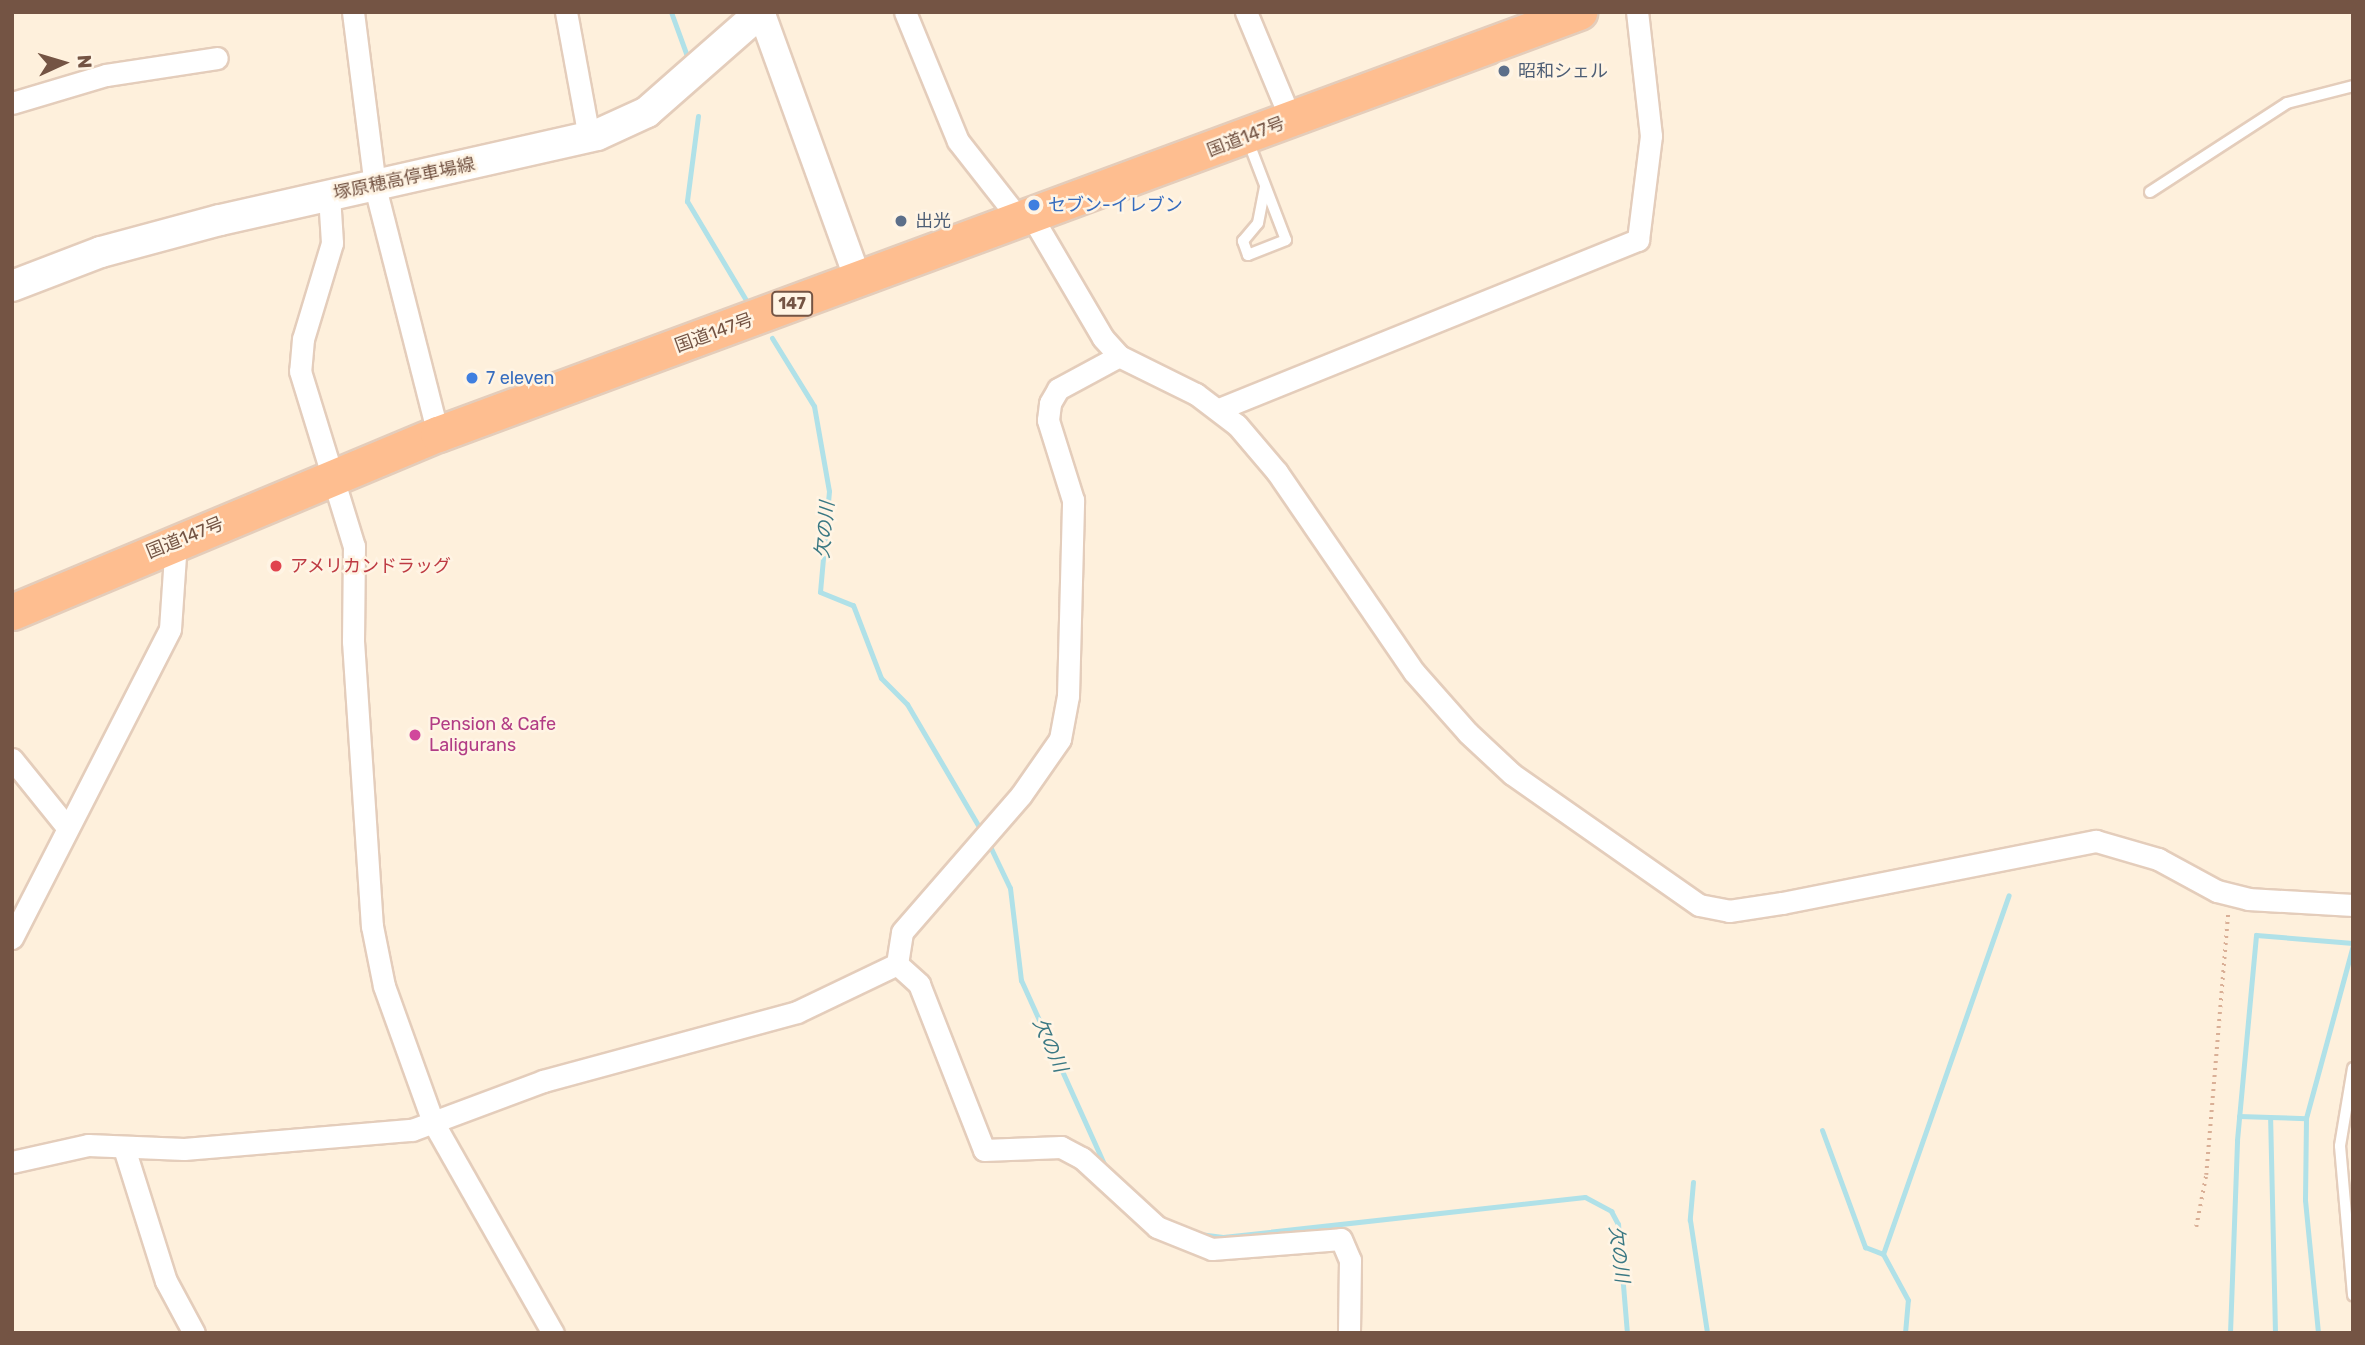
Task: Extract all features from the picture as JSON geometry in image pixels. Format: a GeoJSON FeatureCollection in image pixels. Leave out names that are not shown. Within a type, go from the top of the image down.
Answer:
{"type":"FeatureCollection","features":[{"type":"Feature","properties":{"kind":"highway","name":"国道147号"},"geometry":{"type":"LineString","coordinates":[[12,612],[176,541],[438,434],[1026,219],[1579,12]]}},
{"type":"Feature","properties":{"kind":"main road","name":"塚原穂高停車場線"},"geometry":{"type":"LineString","coordinates":[[12,286],[101,252],[329,195],[375,187],[589,137],[647,112],[764,14]]}},
{"type":"Feature","properties":{"kind":"street"},"geometry":{"type":"LineString","coordinates":[[352,12],[375,187],[438,434]]}},
{"type":"Feature","properties":{"kind":"street"},"geometry":{"type":"LineString","coordinates":[[566,12],[589,137]]}},
{"type":"Feature","properties":{"kind":"street"},"geometry":{"type":"LineString","coordinates":[[905,12],[958,141],[1026,219],[1078,301],[1119,356],[1219,409],[1277,471],[1415,671],[1468,733],[1511,774],[1699,905],[1729,911],[1769,905],[2096,841],[2158,859],[2231,895],[2353,905]]}},
{"type":"Feature","properties":{"kind":"street"},"geometry":{"type":"LineString","coordinates":[[1246,12],[1291,120]]}},
{"type":"Feature","properties":{"kind":"street"},"geometry":{"type":"LineString","coordinates":[[1219,409],[1638,240],[1651,135],[1637,12]]}},
{"type":"Feature","properties":{"kind":"street"},"geometry":{"type":"LineString","coordinates":[[764,14],[858,280]]}},
{"type":"Feature","properties":{"kind":"street"},"geometry":{"type":"LineString","coordinates":[[12,103],[106,75],[217,58]]}},
{"type":"Feature","properties":{"kind":"street"},"geometry":{"type":"LineString","coordinates":[[329,195],[332,243],[303,339],[300,372],[330,480],[354,546],[353,641],[372,926],[384,986],[433,1122],[553,1333]]}},
{"type":"Feature","properties":{"kind":"street"},"geometry":{"type":"LineString","coordinates":[[897,964],[902,932],[979,837],[1053,755],[1068,696],[1073,500],[1048,420],[1049,403],[1058,389],[1119,356]]}},
{"type":"Feature","properties":{"kind":"street"},"geometry":{"type":"LineString","coordinates":[[12,938],[66,826],[170,629],[176,541]]}},
{"type":"Feature","properties":{"kind":"street"},"geometry":{"type":"LineString","coordinates":[[12,759],[66,826]]}},
{"type":"Feature","properties":{"kind":"street"},"geometry":{"type":"LineString","coordinates":[[12,1162],[88,1145],[124,1148],[348,1137],[433,1122],[543,1081],[797,1012],[897,964]]}},
{"type":"Feature","properties":{"kind":"street"},"geometry":{"type":"LineString","coordinates":[[897,964],[919,984],[984,1150],[1060,1147],[1082,1158],[1157,1227],[1212,1249],[1340,1239],[1350,1260],[1349,1333]]}},
{"type":"Feature","properties":{"kind":"street"},"geometry":{"type":"LineString","coordinates":[[124,1148],[166,1281],[194,1333]]}},
{"type":"Feature","properties":{"kind":"lane"},"geometry":{"type":"LineString","coordinates":[[2150,192],[2287,103],[2353,86]]}},
{"type":"Feature","properties":{"kind":"lane"},"geometry":{"type":"LineString","coordinates":[[1246,137],[1286,240],[1248,255],[1243,241],[1258,223],[1265,187]]}},
{"type":"Feature","properties":{"kind":"lane"},"geometry":{"type":"LineString","coordinates":[[2353,1068],[2340,1146],[2353,1295]]}},
{"type":"Feature","properties":{"kind":"path"},"geometry":{"type":"LineString","coordinates":[[2196,1227],[2231,895]]}},
{"type":"Feature","properties":{"kind":"waterway","name":"欠の川"},"geometry":{"type":"LineString","coordinates":[[671,12],[687,56]]}},
{"type":"Feature","properties":{"kind":"waterway","name":"欠の川"},"geometry":{"type":"LineString","coordinates":[[698,116],[687,201],[749,305]]}},
{"type":"Feature","properties":{"kind":"waterway","name":"欠の川"},"geometry":{"type":"LineString","coordinates":[[772,338],[814,406],[829,491],[820,592],[853,605],[881,678],[907,704],[982,832]]}},
{"type":"Feature","properties":{"kind":"waterway","name":"欠の川"},"geometry":{"type":"LineString","coordinates":[[987,840],[1010,888],[1021,980],[1105,1166]]}},
{"type":"Feature","properties":{"kind":"waterway"},"geometry":{"type":"LineString","coordinates":[[1905,1333],[1908,1300],[1883,1254],[2009,895]]}},
{"type":"Feature","properties":{"kind":"waterway"},"geometry":{"type":"LineString","coordinates":[[2230,1333],[2237,1140],[2256,935],[2353,943]]}},
{"type":"Feature","properties":{"kind":"waterway"},"geometry":{"type":"LineString","coordinates":[[2275,1333],[2270,1117],[2306,1118],[2353,945]]}},
{"type":"Feature","properties":{"kind":"waterway"},"geometry":{"type":"LineString","coordinates":[[2239,1116],[2270,1117]]}},
{"type":"Feature","properties":{"kind":"waterway"},"geometry":{"type":"LineString","coordinates":[[2306,1118],[2305,1200],[2318,1333]]}},
{"type":"Feature","properties":{"kind":"waterway"},"geometry":{"type":"LineString","coordinates":[[1822,1130],[1865,1247],[1883,1254]]}},
{"type":"Feature","properties":{"kind":"waterway"},"geometry":{"type":"LineString","coordinates":[[1693,1182],[1690,1220],[1707,1333]]}},
{"type":"Feature","properties":{"kind":"waterway","name":"欠の川"},"geometry":{"type":"LineString","coordinates":[[1199,1234],[1223,1237],[1585,1197],[1611,1211],[1618,1224],[1627,1333]]}},
{"type":"Feature","properties":{"kind":"place","name":"昭和シェル"},"geometry":{"type":"Point","coordinates":[1504,71]}},
{"type":"Feature","properties":{"kind":"place","name":"セブン-イレブン"},"geometry":{"type":"Point","coordinates":[1034,205]}},
{"type":"Feature","properties":{"kind":"place","name":"出光"},"geometry":{"type":"Point","coordinates":[901,221]}},
{"type":"Feature","properties":{"kind":"place","name":"7 eleven"},"geometry":{"type":"Point","coordinates":[472,378]}},
{"type":"Feature","properties":{"kind":"place","name":"アメリカンドラッグ"},"geometry":{"type":"Point","coordinates":[276,566]}},
{"type":"Feature","properties":{"kind":"place","name":"Pension & Cafe Laligurans"},"geometry":{"type":"Point","coordinates":[415,735]}}]}
